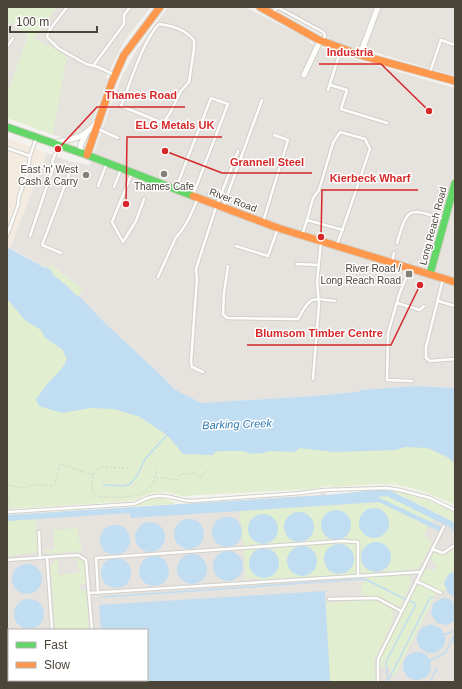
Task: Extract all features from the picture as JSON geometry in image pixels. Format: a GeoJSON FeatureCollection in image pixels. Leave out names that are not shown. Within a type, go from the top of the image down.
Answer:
{"type":"FeatureCollection","features":[{"type":"Feature","properties":{"kind":"street"},"geometry":{"type":"LineString","coordinates":[[83,153],[124,55],[160,7]]}},
{"type":"Feature","properties":{"kind":"street"},"geometry":{"type":"LineString","coordinates":[[260,7],[322,41],[341,49],[429,74],[453,79]]}},
{"type":"Feature","properties":{"kind":"street"},"geometry":{"type":"LineString","coordinates":[[360,55],[378,7]]}},
{"type":"Feature","properties":{"kind":"street"},"geometry":{"type":"LineString","coordinates":[[304,75],[322,41]]}},
{"type":"Feature","properties":{"kind":"street"},"geometry":{"type":"LineString","coordinates":[[56,144],[72,140],[87,133],[96,125]]}},
{"type":"Feature","properties":{"kind":"street","name":"River Road"},"geometry":{"type":"LineString","coordinates":[[7,127],[83,153],[196,197],[220,203],[278,228],[455,282]]}},
{"type":"Feature","properties":{"kind":"street"},"geometry":{"type":"LineString","coordinates":[[83,153],[81,144],[87,133]]}},
{"type":"Feature","properties":{"kind":"street","name":"Long Reach Road"},"geometry":{"type":"LineString","coordinates":[[430,274],[455,182]]}},
{"type":"Feature","properties":{"kind":"lane"},"geometry":{"type":"LineString","coordinates":[[67,7],[48,32],[47,37],[58,48],[86,64],[115,75]]}},
{"type":"Feature","properties":{"kind":"lane"},"geometry":{"type":"LineString","coordinates":[[93,66],[124,24],[124,15],[130,7]]}},
{"type":"Feature","properties":{"kind":"lane"},"geometry":{"type":"LineString","coordinates":[[159,24],[176,27],[194,40],[194,49],[188,82],[180,91],[170,113],[163,123],[121,106],[147,41],[159,24]]}},
{"type":"Feature","properties":{"kind":"lane"},"geometry":{"type":"LineString","coordinates":[[7,47],[13,38]]}},
{"type":"Feature","properties":{"kind":"lane"},"geometry":{"type":"LineString","coordinates":[[429,74],[441,40],[455,45]]}},
{"type":"Feature","properties":{"kind":"lane"},"geometry":{"type":"LineString","coordinates":[[328,90],[341,49]]}},
{"type":"Feature","properties":{"kind":"lane"},"geometry":{"type":"LineString","coordinates":[[330,85],[347,90],[341,109],[387,123]]}},
{"type":"Feature","properties":{"kind":"lane"},"geometry":{"type":"LineString","coordinates":[[158,276],[176,237],[191,214],[228,104],[211,98],[176,189]]}},
{"type":"Feature","properties":{"kind":"lane"},"geometry":{"type":"LineString","coordinates":[[220,203],[262,100]]}},
{"type":"Feature","properties":{"kind":"lane"},"geometry":{"type":"LineString","coordinates":[[96,125],[118,138]]}},
{"type":"Feature","properties":{"kind":"lane"},"geometry":{"type":"LineString","coordinates":[[302,236],[313,198],[319,190],[333,142],[340,132],[365,139],[370,149],[353,196],[343,230],[336,246]]}},
{"type":"Feature","properties":{"kind":"lane"},"geometry":{"type":"LineString","coordinates":[[262,222],[288,140],[274,136]]}},
{"type":"Feature","properties":{"kind":"lane"},"geometry":{"type":"LineString","coordinates":[[7,235],[27,175],[30,156],[36,138]]}},
{"type":"Feature","properties":{"kind":"lane"},"geometry":{"type":"LineString","coordinates":[[30,236],[54,165],[52,162],[56,144]]}},
{"type":"Feature","properties":{"kind":"lane"},"geometry":{"type":"LineString","coordinates":[[7,148],[30,156]]}},
{"type":"Feature","properties":{"kind":"lane"},"geometry":{"type":"LineString","coordinates":[[203,372],[192,367],[191,362],[196,292],[196,269],[238,151]]}},
{"type":"Feature","properties":{"kind":"lane"},"geometry":{"type":"LineString","coordinates":[[98,186],[107,162]]}},
{"type":"Feature","properties":{"kind":"lane"},"geometry":{"type":"LineString","coordinates":[[54,165],[70,172],[42,245],[61,253]]}},
{"type":"Feature","properties":{"kind":"lane"},"geometry":{"type":"LineString","coordinates":[[114,186],[121,168]]}},
{"type":"Feature","properties":{"kind":"lane"},"geometry":{"type":"LineString","coordinates":[[132,172],[112,222],[123,242],[136,221],[144,199]]}},
{"type":"Feature","properties":{"kind":"lane"},"geometry":{"type":"LineString","coordinates":[[209,194],[220,203]]}},
{"type":"Feature","properties":{"kind":"lane"},"geometry":{"type":"LineString","coordinates":[[397,243],[403,222],[410,213],[419,211],[445,219]]}},
{"type":"Feature","properties":{"kind":"lane"},"geometry":{"type":"LineString","coordinates":[[307,220],[343,230]]}},
{"type":"Feature","properties":{"kind":"lane"},"geometry":{"type":"LineString","coordinates":[[236,246],[268,256],[278,228]]}},
{"type":"Feature","properties":{"kind":"lane"},"geometry":{"type":"LineString","coordinates":[[313,379],[319,304],[317,298],[317,282],[321,242]]}},
{"type":"Feature","properties":{"kind":"lane"},"geometry":{"type":"LineString","coordinates":[[392,263],[394,253]]}},
{"type":"Feature","properties":{"kind":"lane"},"geometry":{"type":"LineString","coordinates":[[296,264],[319,265]]}},
{"type":"Feature","properties":{"kind":"lane"},"geometry":{"type":"LineString","coordinates":[[228,266],[223,314],[227,318],[298,319],[307,303],[317,298],[335,301]]}},
{"type":"Feature","properties":{"kind":"lane"},"geometry":{"type":"LineString","coordinates":[[410,269],[397,303],[388,333],[387,380],[412,381]]}},
{"type":"Feature","properties":{"kind":"lane"},"geometry":{"type":"LineString","coordinates":[[443,278],[426,347],[426,358],[430,361],[455,359]]}},
{"type":"Feature","properties":{"kind":"lane"},"geometry":{"type":"LineString","coordinates":[[438,300],[455,306]]}},
{"type":"Feature","properties":{"kind":"lane"},"geometry":{"type":"LineString","coordinates":[[397,303],[420,310],[424,306]]}},
{"type":"Feature","properties":{"kind":"lane"},"geometry":{"type":"LineString","coordinates":[[7,512],[134,504],[150,497],[163,496],[183,501],[301,493],[324,490],[388,488],[430,498],[455,510]]}},
{"type":"Feature","properties":{"kind":"lane"},"geometry":{"type":"LineString","coordinates":[[378,682],[378,659],[444,526]]}},
{"type":"Feature","properties":{"kind":"lane"},"geometry":{"type":"LineString","coordinates":[[39,532],[40,558]]}},
{"type":"Feature","properties":{"kind":"lane"},"geometry":{"type":"LineString","coordinates":[[98,593],[96,558],[335,542],[358,542],[358,576]]}},
{"type":"Feature","properties":{"kind":"lane"},"geometry":{"type":"LineString","coordinates":[[432,549],[442,553],[455,545]]}},
{"type":"Feature","properties":{"kind":"lane"},"geometry":{"type":"LineString","coordinates":[[7,560],[78,555],[86,560],[92,629]]}},
{"type":"Feature","properties":{"kind":"lane"},"geometry":{"type":"LineString","coordinates":[[47,557],[52,629]]}},
{"type":"Feature","properties":{"kind":"lane"},"geometry":{"type":"LineString","coordinates":[[89,593],[421,572]]}},
{"type":"Feature","properties":{"kind":"lane"},"geometry":{"type":"LineString","coordinates":[[416,581],[441,593]]}},
{"type":"Feature","properties":{"kind":"lane"},"geometry":{"type":"LineString","coordinates":[[329,599],[377,598],[401,611]]}},
{"type":"Feature","properties":{"kind":"path"},"geometry":{"type":"LineString","coordinates":[[7,485],[21,488],[40,484],[48,486],[55,485],[60,464],[94,475]]}},
{"type":"Feature","properties":{"kind":"path"},"geometry":{"type":"LineString","coordinates":[[128,468],[101,467],[94,472],[92,492],[96,497],[139,496],[146,491],[156,479],[157,468]]}},
{"type":"Feature","properties":{"kind":"path"},"geometry":{"type":"LineString","coordinates":[[156,479],[165,477],[177,480],[179,475],[192,474],[200,476],[208,470]]}},
{"type":"Feature","properties":{"kind":"path"},"geometry":{"type":"LineString","coordinates":[[7,495],[12,512]]}},
{"type":"Feature","properties":{"kind":"shaded area"},"geometry":{"type":"Polygon","coordinates":[[[57,7],[151,7],[126,39],[110,69],[106,77],[108,79],[91,124],[83,133],[77,136],[61,137],[53,135],[34,39],[57,7]]]}},
{"type":"Feature","properties":{"kind":"shaded area"},"geometry":{"type":"Polygon","coordinates":[[[168,7],[245,7],[308,39],[310,43],[343,56],[455,88],[455,388],[416,386],[361,390],[359,392],[313,396],[201,403],[174,389],[104,322],[79,296],[82,288],[51,265],[46,268],[10,248],[47,153],[72,162],[90,165],[114,95],[124,72],[137,49],[168,7]]]}},
{"type":"Feature","properties":{"kind":"shaded area"},"geometry":{"type":"Polygon","coordinates":[[[271,7],[455,7],[455,76],[367,50],[344,46],[271,7]]]}},
{"type":"Feature","properties":{"kind":"shaded area"},"geometry":{"type":"Polygon","coordinates":[[[12,22],[28,36],[7,95],[7,28],[12,22]]]}},
{"type":"Feature","properties":{"kind":"shaded area"},"geometry":{"type":"Polygon","coordinates":[[[7,138],[47,153],[10,248],[7,247],[7,138]]]}},
{"type":"Feature","properties":{"kind":"shaded area"},"geometry":{"type":"Polygon","coordinates":[[[387,489],[455,523],[455,682],[7,682],[7,515],[317,495],[324,492],[328,495],[387,489]]]}},
{"type":"Feature","properties":{"kind":"green space"},"geometry":{"type":"Polygon","coordinates":[[[7,7],[57,7],[34,39],[67,55],[53,135],[7,118],[7,95],[28,36],[12,22],[9,25],[7,23],[7,7]]]}},
{"type":"Feature","properties":{"kind":"green space"},"geometry":{"type":"Polygon","coordinates":[[[19,254],[45,268],[51,265],[83,289],[79,296],[65,284],[56,281],[19,254]]]}},
{"type":"Feature","properties":{"kind":"green space"},"geometry":{"type":"Polygon","coordinates":[[[7,282],[70,345],[77,385],[455,448],[455,505],[405,486],[387,484],[334,487],[326,486],[312,489],[182,496],[165,492],[152,493],[132,501],[7,509],[7,282]]]}},
{"type":"Feature","properties":{"kind":"green space"},"geometry":{"type":"Polygon","coordinates":[[[387,489],[427,500],[455,512],[455,523],[387,489]]]}},
{"type":"Feature","properties":{"kind":"green space"},"geometry":{"type":"Polygon","coordinates":[[[387,496],[434,519],[431,523],[377,497],[387,496]]]}},
{"type":"Feature","properties":{"kind":"green space"},"geometry":{"type":"Polygon","coordinates":[[[156,498],[166,499],[176,504],[136,506],[145,500],[156,498]]]}},
{"type":"Feature","properties":{"kind":"green space"},"geometry":{"type":"Polygon","coordinates":[[[380,502],[428,526],[424,535],[432,544],[419,567],[410,570],[260,581],[257,578],[246,579],[240,511],[380,502]]]}},
{"type":"Feature","properties":{"kind":"green space"},"geometry":{"type":"Polygon","coordinates":[[[36,519],[37,550],[35,553],[7,556],[7,521],[36,519]]]}},
{"type":"Feature","properties":{"kind":"green space"},"geometry":{"type":"Polygon","coordinates":[[[78,528],[79,542],[81,542],[82,547],[80,551],[48,554],[45,552],[45,550],[54,550],[54,530],[78,528]]]}},
{"type":"Feature","properties":{"kind":"green space"},"geometry":{"type":"Polygon","coordinates":[[[455,548],[455,571],[449,574],[446,578],[446,590],[442,592],[420,581],[425,569],[434,571],[437,565],[430,560],[433,552],[442,556],[448,554],[455,548]]]}},
{"type":"Feature","properties":{"kind":"green space"},"geometry":{"type":"Polygon","coordinates":[[[77,558],[82,559],[85,569],[85,584],[80,584],[80,590],[86,590],[89,629],[55,629],[51,566],[55,560],[58,559],[58,575],[79,573],[77,558]]]}},
{"type":"Feature","properties":{"kind":"green space"},"geometry":{"type":"Polygon","coordinates":[[[407,574],[411,579],[411,583],[401,606],[377,596],[365,597],[361,593],[361,586],[363,585],[362,582],[366,581],[365,577],[407,574]]]}},
{"type":"Feature","properties":{"kind":"green space"},"geometry":{"type":"Polygon","coordinates":[[[419,584],[436,592],[436,594],[394,677],[390,674],[390,667],[380,667],[380,660],[417,585],[419,584]]]}},
{"type":"Feature","properties":{"kind":"green space"},"geometry":{"type":"Polygon","coordinates":[[[371,600],[379,601],[393,611],[392,623],[374,661],[376,682],[330,682],[325,603],[371,600]]]}},
{"type":"Feature","properties":{"kind":"water","name":"Barking Creek"},"geometry":{"type":"Polygon","coordinates":[[[7,247],[52,271],[53,275],[79,296],[174,389],[201,403],[313,396],[358,392],[361,390],[416,386],[455,388],[455,463],[447,457],[428,448],[405,447],[395,450],[333,452],[300,448],[294,452],[269,451],[252,454],[243,451],[220,451],[215,452],[213,455],[183,454],[167,435],[140,417],[114,409],[91,408],[62,413],[39,406],[36,399],[63,367],[67,359],[62,349],[45,338],[41,330],[26,321],[7,299],[7,247]]]}},
{"type":"Feature","properties":{"kind":"water"},"geometry":{"type":"Polygon","coordinates":[[[387,489],[455,523],[455,532],[452,531],[453,529],[387,496],[378,497],[441,527],[439,531],[379,502],[130,518],[129,513],[7,521],[7,515],[328,495],[387,489]]]}},
{"type":"Feature","properties":{"kind":"water"},"geometry":{"type":"Polygon","coordinates":[[[374,508],[385,512],[389,523],[385,534],[374,538],[363,534],[359,523],[363,512],[374,508]]]}},
{"type":"Feature","properties":{"kind":"water"},"geometry":{"type":"Polygon","coordinates":[[[336,510],[347,514],[351,525],[347,536],[336,540],[325,536],[321,525],[325,514],[336,510]]]}},
{"type":"Feature","properties":{"kind":"water"},"geometry":{"type":"Polygon","coordinates":[[[299,512],[310,516],[314,527],[310,538],[299,542],[288,538],[284,527],[288,516],[299,512]]]}},
{"type":"Feature","properties":{"kind":"water"},"geometry":{"type":"Polygon","coordinates":[[[263,514],[274,518],[278,529],[274,540],[263,544],[252,540],[248,529],[252,518],[263,514]]]}},
{"type":"Feature","properties":{"kind":"water"},"geometry":{"type":"Polygon","coordinates":[[[227,517],[238,521],[242,532],[238,543],[227,547],[216,543],[212,532],[216,521],[227,517]]]}},
{"type":"Feature","properties":{"kind":"water"},"geometry":{"type":"Polygon","coordinates":[[[189,519],[200,523],[204,534],[200,545],[189,549],[178,545],[174,534],[178,523],[189,519]]]}},
{"type":"Feature","properties":{"kind":"water"},"geometry":{"type":"Polygon","coordinates":[[[150,522],[161,526],[165,537],[161,548],[150,552],[139,548],[135,537],[139,526],[150,522]]]}},
{"type":"Feature","properties":{"kind":"water"},"geometry":{"type":"Polygon","coordinates":[[[115,525],[126,529],[130,540],[126,551],[115,555],[104,551],[100,540],[104,529],[115,525]]]}},
{"type":"Feature","properties":{"kind":"water"},"geometry":{"type":"Polygon","coordinates":[[[376,542],[387,546],[391,557],[387,568],[376,572],[365,568],[361,557],[365,546],[376,542]]]}},
{"type":"Feature","properties":{"kind":"water"},"geometry":{"type":"Polygon","coordinates":[[[339,544],[350,548],[354,559],[350,570],[339,574],[328,570],[324,559],[328,548],[339,544]]]}},
{"type":"Feature","properties":{"kind":"water"},"geometry":{"type":"Polygon","coordinates":[[[302,546],[313,550],[317,561],[313,572],[302,576],[291,572],[287,561],[291,550],[302,546]]]}},
{"type":"Feature","properties":{"kind":"water"},"geometry":{"type":"Polygon","coordinates":[[[264,548],[275,552],[279,563],[275,574],[264,578],[253,574],[249,563],[253,552],[264,548]]]}},
{"type":"Feature","properties":{"kind":"water"},"geometry":{"type":"Polygon","coordinates":[[[228,551],[239,555],[243,566],[239,577],[228,581],[217,577],[213,566],[217,555],[228,551]]]}},
{"type":"Feature","properties":{"kind":"water"},"geometry":{"type":"Polygon","coordinates":[[[192,554],[203,558],[207,569],[203,580],[192,584],[181,580],[177,569],[181,558],[192,554]]]}},
{"type":"Feature","properties":{"kind":"water"},"geometry":{"type":"Polygon","coordinates":[[[154,556],[165,560],[169,571],[165,582],[154,586],[143,582],[139,571],[143,560],[154,556]]]}},
{"type":"Feature","properties":{"kind":"water"},"geometry":{"type":"Polygon","coordinates":[[[116,558],[127,562],[131,573],[127,584],[116,588],[105,584],[101,573],[105,562],[116,558]]]}},
{"type":"Feature","properties":{"kind":"water"},"geometry":{"type":"Polygon","coordinates":[[[27,564],[38,568],[42,579],[38,590],[27,594],[16,590],[12,579],[16,568],[27,564]]]}},
{"type":"Feature","properties":{"kind":"water"},"geometry":{"type":"Polygon","coordinates":[[[455,571],[455,598],[448,593],[444,583],[449,574],[455,571]]]}},
{"type":"Feature","properties":{"kind":"water"},"geometry":{"type":"Polygon","coordinates":[[[325,591],[330,682],[104,682],[148,681],[148,629],[101,629],[99,605],[325,591]]]}},
{"type":"Feature","properties":{"kind":"water"},"geometry":{"type":"Polygon","coordinates":[[[442,598],[449,599],[455,603],[455,621],[447,625],[437,623],[431,614],[433,604],[442,598]]]}},
{"type":"Feature","properties":{"kind":"water"},"geometry":{"type":"Polygon","coordinates":[[[29,599],[40,603],[44,614],[40,625],[29,629],[18,625],[14,614],[18,603],[29,599]]]}},
{"type":"Feature","properties":{"kind":"water"},"geometry":{"type":"Polygon","coordinates":[[[431,625],[441,629],[445,639],[441,649],[431,653],[421,649],[417,639],[421,629],[431,625]]]}},
{"type":"Feature","properties":{"kind":"water"},"geometry":{"type":"Polygon","coordinates":[[[417,652],[427,656],[431,666],[427,676],[417,680],[407,676],[403,666],[407,656],[417,652]]]}},
{"type":"Feature","properties":{"kind":"waterway"},"geometry":{"type":"LineString","coordinates":[[103,485],[129,485],[137,476],[145,459],[168,434]]}},
{"type":"Feature","properties":{"kind":"waterway"},"geometry":{"type":"LineString","coordinates":[[103,597],[363,579],[405,599]]}},
{"type":"Feature","properties":{"kind":"waterway"},"geometry":{"type":"LineString","coordinates":[[388,681],[430,598],[433,597]]}},
{"type":"Feature","properties":{"kind":"waterway"},"geometry":{"type":"LineString","coordinates":[[388,681],[386,662],[416,604],[410,601]]}},
{"type":"Feature","properties":{"kind":"waterway"},"geometry":{"type":"LineString","coordinates":[[443,635],[455,631]]}},
{"type":"Feature","properties":{"kind":"waterway"},"geometry":{"type":"LineString","coordinates":[[429,661],[445,653],[455,634]]}},
{"type":"Feature","properties":{"kind":"waterway"},"geometry":{"type":"LineString","coordinates":[[453,638],[455,646]]}},
{"type":"Feature","properties":{"kind":"waterway"},"geometry":{"type":"LineString","coordinates":[[430,682],[437,667]]}},
{"type":"Feature","properties":{"kind":"traffic: fast"},"geometry":{"type":"LineString","coordinates":[[7,127],[87,155],[193,196]]}},
{"type":"Feature","properties":{"kind":"traffic: fast"},"geometry":{"type":"LineString","coordinates":[[430,274],[455,183]]}},
{"type":"Feature","properties":{"kind":"traffic: slow"},"geometry":{"type":"LineString","coordinates":[[87,155],[112,82],[124,55],[160,7]]}},
{"type":"Feature","properties":{"kind":"traffic: slow"},"geometry":{"type":"LineString","coordinates":[[260,7],[319,40],[360,55],[455,81]]}},
{"type":"Feature","properties":{"kind":"traffic: slow"},"geometry":{"type":"LineString","coordinates":[[193,196],[278,228],[455,282]]}},
{"type":"Feature","properties":{"kind":"place","name":"Industria"},"geometry":{"type":"Point","coordinates":[429,111]}},
{"type":"Feature","properties":{"kind":"place","name":"Thames Road"},"geometry":{"type":"Point","coordinates":[58,149]}},
{"type":"Feature","properties":{"kind":"place","name":"Grannell Steel"},"geometry":{"type":"Point","coordinates":[165,151]}},
{"type":"Feature","properties":{"kind":"place","name":"Thames Cafe"},"geometry":{"type":"Point","coordinates":[164,174]}},
{"type":"Feature","properties":{"kind":"place","name":"East 'n' West Cash & Carry"},"geometry":{"type":"Point","coordinates":[86,175]}},
{"type":"Feature","properties":{"kind":"place","name":"ELG Metals UK"},"geometry":{"type":"Point","coordinates":[126,204]}},
{"type":"Feature","properties":{"kind":"place","name":"Kierbeck Wharf"},"geometry":{"type":"Point","coordinates":[321,237]}},
{"type":"Feature","properties":{"kind":"place","name":"River Road / Long Reach Road"},"geometry":{"type":"Point","coordinates":[409,274]}},
{"type":"Feature","properties":{"kind":"place","name":"Blumsom Timber Centre"},"geometry":{"type":"Point","coordinates":[420,285]}}]}
